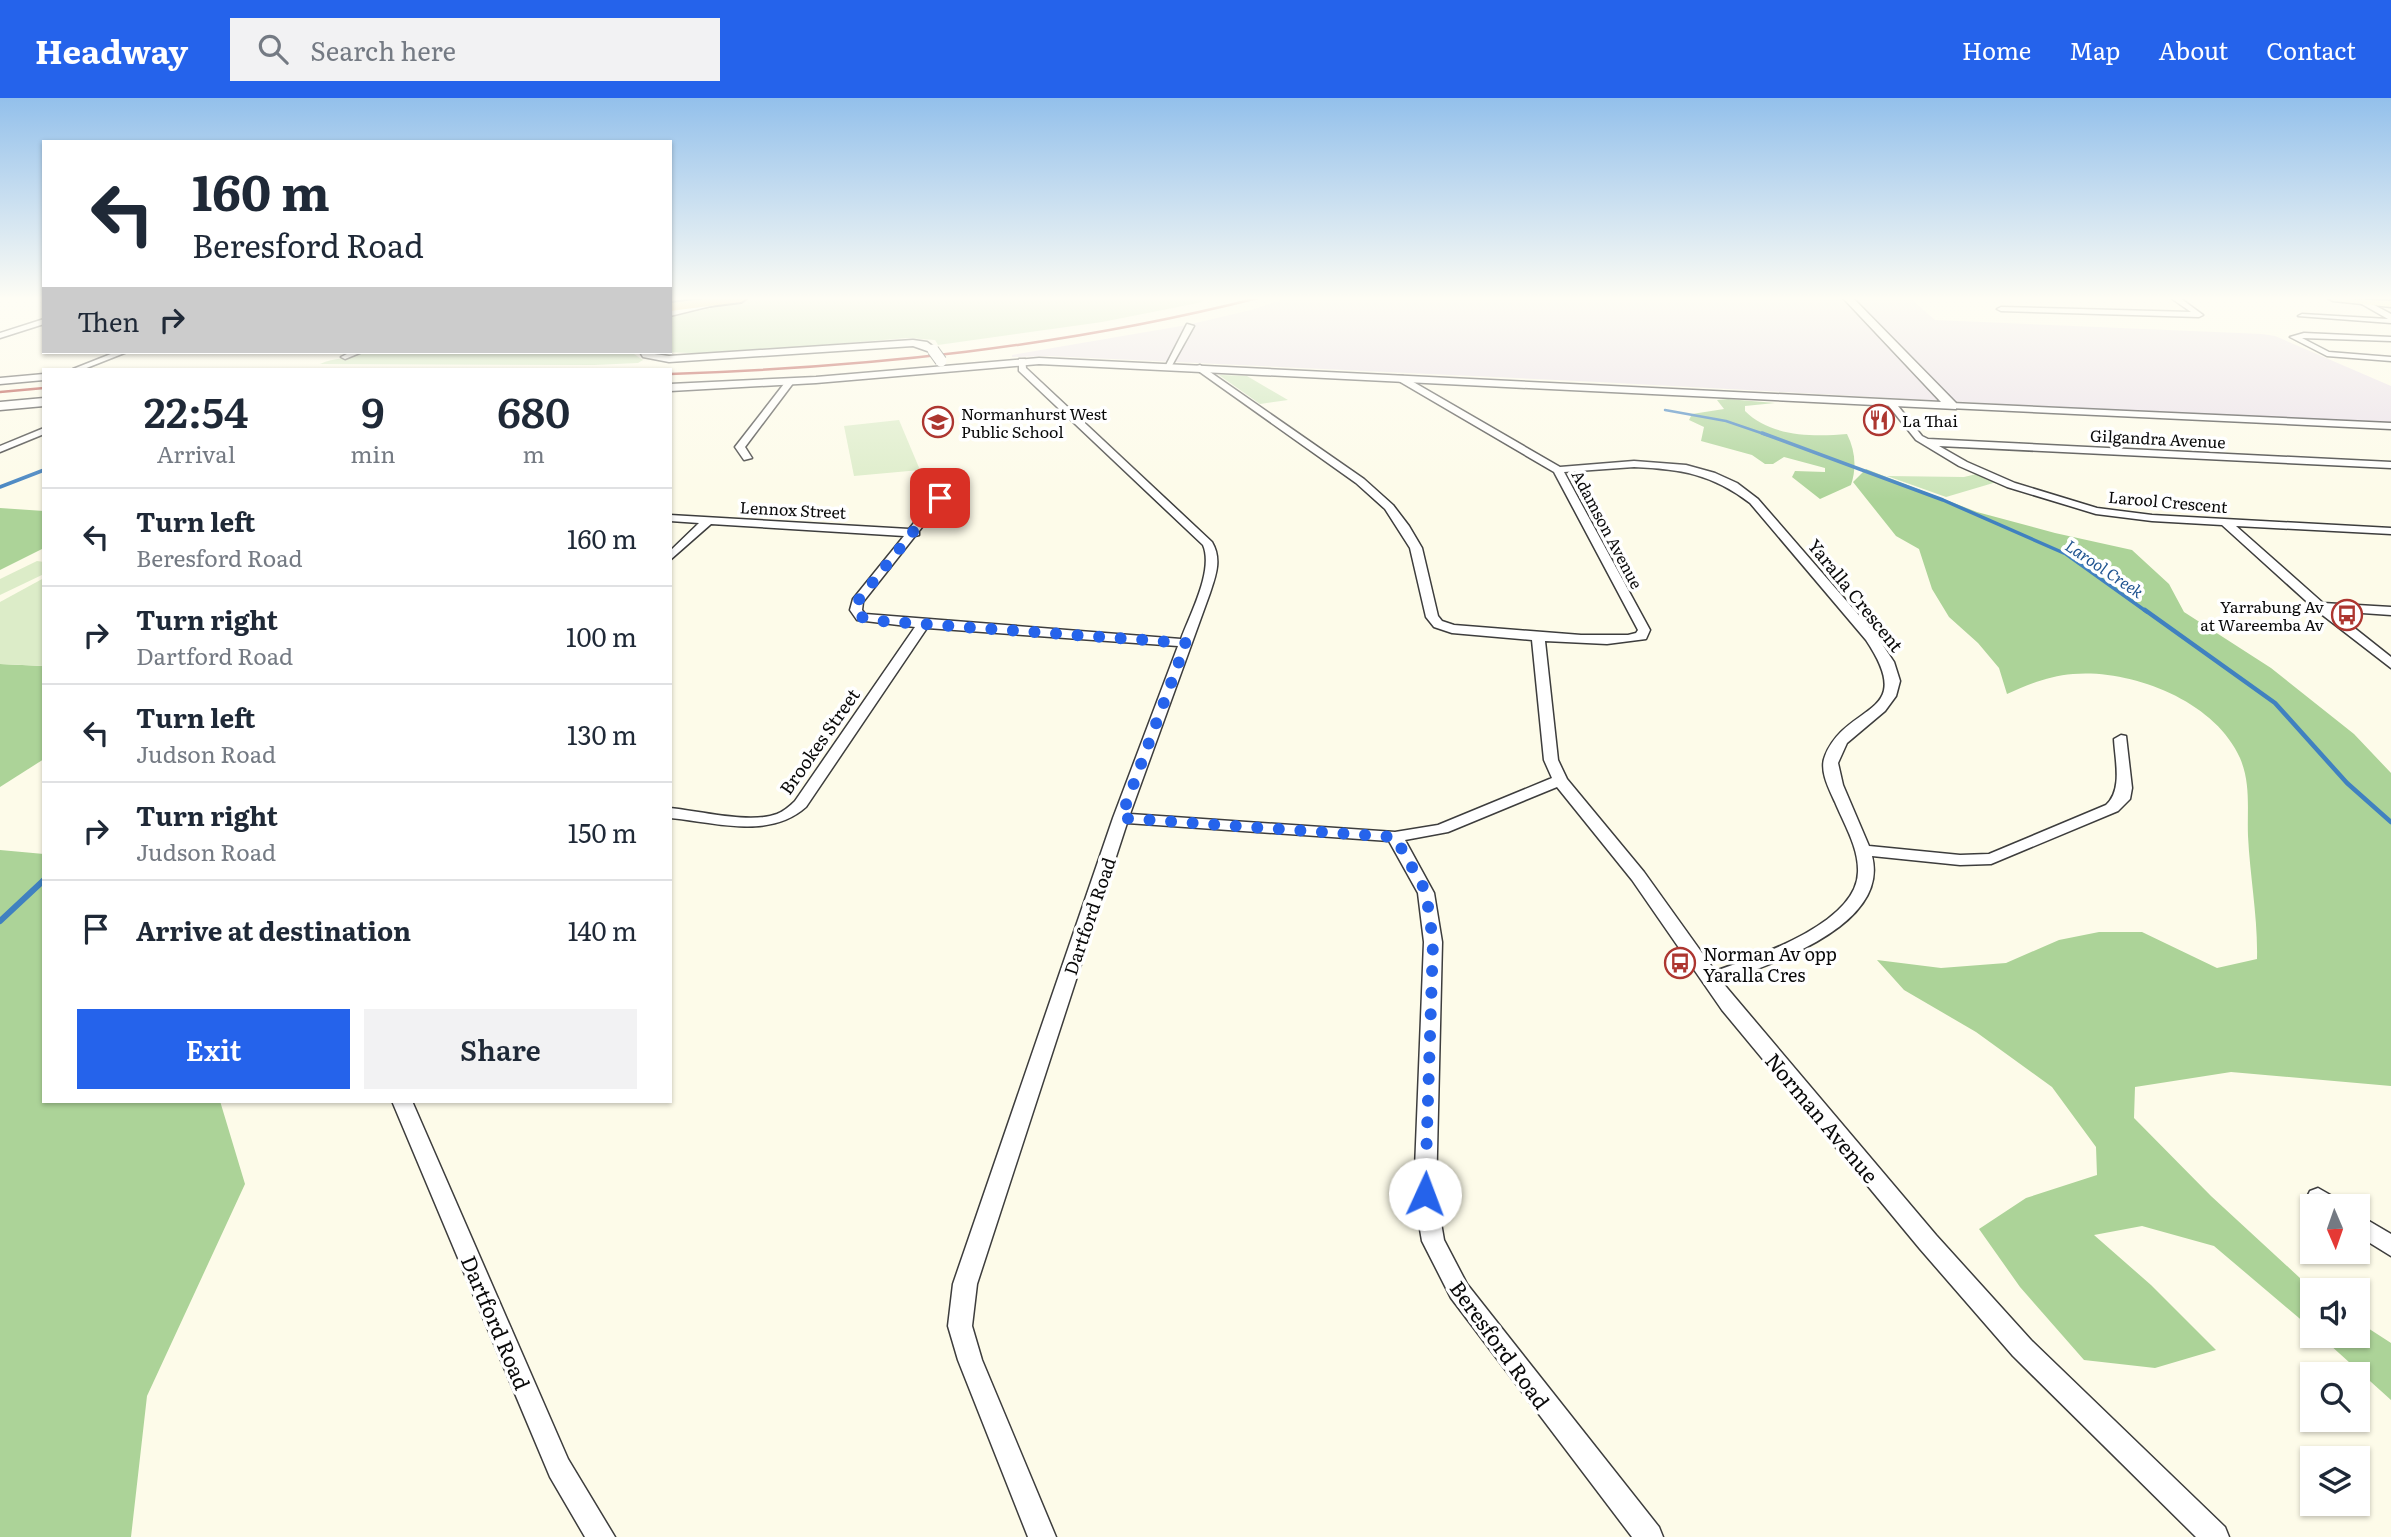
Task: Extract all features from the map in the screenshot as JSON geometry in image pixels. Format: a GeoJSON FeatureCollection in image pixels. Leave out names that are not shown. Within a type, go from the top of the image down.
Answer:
{"type":"FeatureCollection","features":[{"type":"Feature","properties":{"kind":"street"},"geometry":{"type":"LineString","coordinates":[[672,388],[790,382],[933,365]]}},
{"type":"Feature","properties":{"kind":"street","name":"Dartford Road"},"geometry":{"type":"LineString","coordinates":[[1022,365],[1022,369],[1171,507],[1211,549],[1212,567],[1121,818],[965,1284],[960,1326],[970,1360],[1042,1537]]}},
{"type":"Feature","properties":{"kind":"street"},"geometry":{"type":"LineString","coordinates":[[1122,365],[2391,426]]}},
{"type":"Feature","properties":{"kind":"street"},"geometry":{"type":"LineString","coordinates":[[1914,365],[1952,406]]}},
{"type":"Feature","properties":{"kind":"street"},"geometry":{"type":"LineString","coordinates":[[1200,368],[1360,481],[1389,507],[1416,548],[1432,617],[1438,624],[1452,629],[1538,636]]}},
{"type":"Feature","properties":{"kind":"street"},"geometry":{"type":"LineString","coordinates":[[0,381],[42,377]]}},
{"type":"Feature","properties":{"kind":"street","name":"Adamson Avenue"},"geometry":{"type":"LineString","coordinates":[[1400,378],[1558,470],[1644,630],[1634,640],[1538,636]]}},
{"type":"Feature","properties":{"kind":"street"},"geometry":{"type":"LineString","coordinates":[[747,458],[740,447],[790,382]]}},
{"type":"Feature","properties":{"kind":"street"},"geometry":{"type":"LineString","coordinates":[[1891,403],[1920,401],[1940,392]]}},
{"type":"Feature","properties":{"kind":"street"},"geometry":{"type":"LineString","coordinates":[[0,406],[42,402]]}},
{"type":"Feature","properties":{"kind":"street","name":"Larool Crescent"},"geometry":{"type":"LineString","coordinates":[[1891,403],[1924,442],[2000,481],[2096,511],[2122,516],[2391,531]]}},
{"type":"Feature","properties":{"kind":"street"},"geometry":{"type":"LineString","coordinates":[[0,449],[42,432]]}},
{"type":"Feature","properties":{"kind":"street","name":"Gilgandra Avenue"},"geometry":{"type":"LineString","coordinates":[[1924,442],[2391,465]]}},
{"type":"Feature","properties":{"kind":"street","name":"Yaralla Crescent"},"geometry":{"type":"LineString","coordinates":[[1558,470],[1623,464],[1693,470],[1731,482],[1754,501],[1887,657],[1892,672],[1886,701],[1874,715],[1836,747],[1831,761],[1838,791],[1861,850],[1867,877],[1856,904],[1807,940],[1780,954],[1711,979]]}},
{"type":"Feature","properties":{"kind":"street"},"geometry":{"type":"LineString","coordinates":[[940,498],[915,533],[857,602],[856,610],[861,617],[1186,643]]}},
{"type":"Feature","properties":{"kind":"street","name":"Lennox Street"},"geometry":{"type":"LineString","coordinates":[[672,518],[915,533]]}},
{"type":"Feature","properties":{"kind":"street"},"geometry":{"type":"LineString","coordinates":[[672,555],[709,520]]}},
{"type":"Feature","properties":{"kind":"street"},"geometry":{"type":"LineString","coordinates":[[2225,522],[2320,607],[2391,664]]}},
{"type":"Feature","properties":{"kind":"street"},"geometry":{"type":"LineString","coordinates":[[2320,607],[2391,611]]}},
{"type":"Feature","properties":{"kind":"street","name":"Brookes Street"},"geometry":{"type":"LineString","coordinates":[[672,813],[760,821],[778,819],[791,813],[801,804],[923,624]]}},
{"type":"Feature","properties":{"kind":"street","name":"Norman Avenue"},"geometry":{"type":"LineString","coordinates":[[1538,636],[1551,760],[1560,780],[1638,876],[1729,1004],[1920,1232],[2022,1348],[2215,1537]]}},
{"type":"Feature","properties":{"kind":"street"},"geometry":{"type":"LineString","coordinates":[[1861,850],[1972,861],[2006,855],[2112,808],[2122,799],[2124,788],[2121,739]]}},
{"type":"Feature","properties":{"kind":"street"},"geometry":{"type":"LineString","coordinates":[[1121,818],[1395,837],[1442,829],[1560,780]]}},
{"type":"Feature","properties":{"kind":"street","name":"Beresford Road"},"geometry":{"type":"LineString","coordinates":[[1395,837],[1426,892],[1433,942],[1425,1194],[1433,1241],[1459,1291],[1649,1537]]}},
{"type":"Feature","properties":{"kind":"street","name":"Dartford Road"},"geometry":{"type":"LineString","coordinates":[[403,1103],[559,1468],[601,1537]]}},
{"type":"Feature","properties":{"kind":"street"},"geometry":{"type":"LineString","coordinates":[[2370,1232],[2391,1246]]}},
{"type":"Feature","properties":{"kind":"shaded area"},"geometry":{"type":"Polygon","coordinates":[[[1242,365],[2343,365],[2391,386],[2391,425],[1242,365]]]}},
{"type":"Feature","properties":{"kind":"green space"},"geometry":{"type":"Polygon","coordinates":[[[1219,375],[1247,376],[1288,400],[1260,404],[1219,375]]]}},
{"type":"Feature","properties":{"kind":"green space"},"geometry":{"type":"Polygon","coordinates":[[[1717,400],[1775,403],[1745,406],[1745,411],[1755,420],[1780,430],[1807,435],[1847,434],[1854,459],[1851,485],[1820,499],[1792,477],[1795,471],[1825,472],[1825,468],[1784,457],[1773,464],[1765,464],[1752,455],[1701,441],[1704,427],[1689,420],[1692,414],[1724,409],[1717,400]]]}},
{"type":"Feature","properties":{"kind":"green space"},"geometry":{"type":"Polygon","coordinates":[[[899,420],[920,470],[854,476],[844,426],[899,420]]]}},
{"type":"Feature","properties":{"kind":"green space"},"geometry":{"type":"Polygon","coordinates":[[[1866,469],[1977,512],[2132,550],[2169,584],[2184,612],[2271,668],[2354,734],[2391,773],[2391,1086],[2231,1072],[2135,1087],[2134,1118],[2211,1196],[2300,1278],[2300,1319],[2214,1246],[2142,1226],[2094,1235],[2151,1285],[2216,1350],[2155,1368],[2084,1360],[2020,1287],[1979,1229],[2026,1198],[2097,1175],[2096,1147],[2052,1087],[1976,1032],[1904,990],[1877,960],[1941,968],[2006,963],[2059,940],[2099,932],[2142,932],[2217,968],[2257,959],[2246,777],[2240,758],[2228,738],[2212,720],[2192,705],[2145,683],[2096,674],[2073,674],[2039,681],[2007,694],[1999,668],[1978,643],[1949,617],[1932,589],[1919,549],[1896,536],[1853,482],[1866,469]]]}},
{"type":"Feature","properties":{"kind":"green space"},"geometry":{"type":"Polygon","coordinates":[[[1981,473],[2000,481],[1946,497],[1887,476],[1964,477],[1981,473]]]}},
{"type":"Feature","properties":{"kind":"green space"},"geometry":{"type":"Polygon","coordinates":[[[0,508],[42,511],[42,549],[0,570],[0,508]]]}},
{"type":"Feature","properties":{"kind":"green space"},"geometry":{"type":"Polygon","coordinates":[[[37,561],[42,562],[42,575],[0,595],[0,579],[37,561]]]}},
{"type":"Feature","properties":{"kind":"green space"},"geometry":{"type":"Polygon","coordinates":[[[42,579],[42,666],[0,664],[0,602],[42,579]]]}},
{"type":"Feature","properties":{"kind":"green space"},"geometry":{"type":"Polygon","coordinates":[[[0,664],[42,666],[42,760],[0,787],[0,664]]]}},
{"type":"Feature","properties":{"kind":"green space"},"geometry":{"type":"Polygon","coordinates":[[[0,850],[42,854],[42,1103],[221,1103],[245,1184],[147,1396],[131,1537],[0,1537],[0,850]]]}},
{"type":"Feature","properties":{"kind":"green space"},"geometry":{"type":"Polygon","coordinates":[[[2370,1329],[2391,1343],[2391,1400],[2370,1381],[2370,1362],[2349,1362],[2333,1348],[2370,1348],[2370,1329]]]}},
{"type":"Feature","properties":{"kind":"waterway","name":"Larool Creek"},"geometry":{"type":"LineString","coordinates":[[1665,410],[1726,421],[1767,435]]}},
{"type":"Feature","properties":{"kind":"waterway","name":"Larool Creek"},"geometry":{"type":"LineString","coordinates":[[1762,433],[1943,500],[2066,554],[2147,612]]}},
{"type":"Feature","properties":{"kind":"waterway"},"geometry":{"type":"LineString","coordinates":[[0,487],[42,471]]}},
{"type":"Feature","properties":{"kind":"waterway","name":"Larool Creek"},"geometry":{"type":"LineString","coordinates":[[2145,610],[2275,703],[2347,783],[2391,822]]}},
{"type":"Feature","properties":{"kind":"waterway"},"geometry":{"type":"LineString","coordinates":[[0,921],[42,882]]}},
{"type":"Feature","properties":{"kind":"railway"},"geometry":{"type":"LineString","coordinates":[[672,374],[829,365]]}},
{"type":"Feature","properties":{"kind":"railway"},"geometry":{"type":"LineString","coordinates":[[0,392],[42,388]]}},
{"type":"Feature","properties":{"kind":"place","name":"La Thai"},"geometry":{"type":"Point","coordinates":[1879,420]}},
{"type":"Feature","properties":{"kind":"place","name":"Normanhurst West Public School"},"geometry":{"type":"Point","coordinates":[938,422]}},
{"type":"Feature","properties":{"kind":"place","name":"Yarrabung Av at Wareemba Av"},"geometry":{"type":"Point","coordinates":[2347,615]}},
{"type":"Feature","properties":{"kind":"place","name":"Norman Av opp Yaralla Cres"},"geometry":{"type":"Point","coordinates":[1680,963]}},
{"type":"Feature","properties":{"kind":"route"},"geometry":{"type":"LineString","coordinates":[[940,498],[915,533],[857,602],[856,610],[861,617],[881,621],[1186,643],[1121,818],[1292,832],[1395,837],[1426,892],[1433,942],[1425,1194]]}}]}
